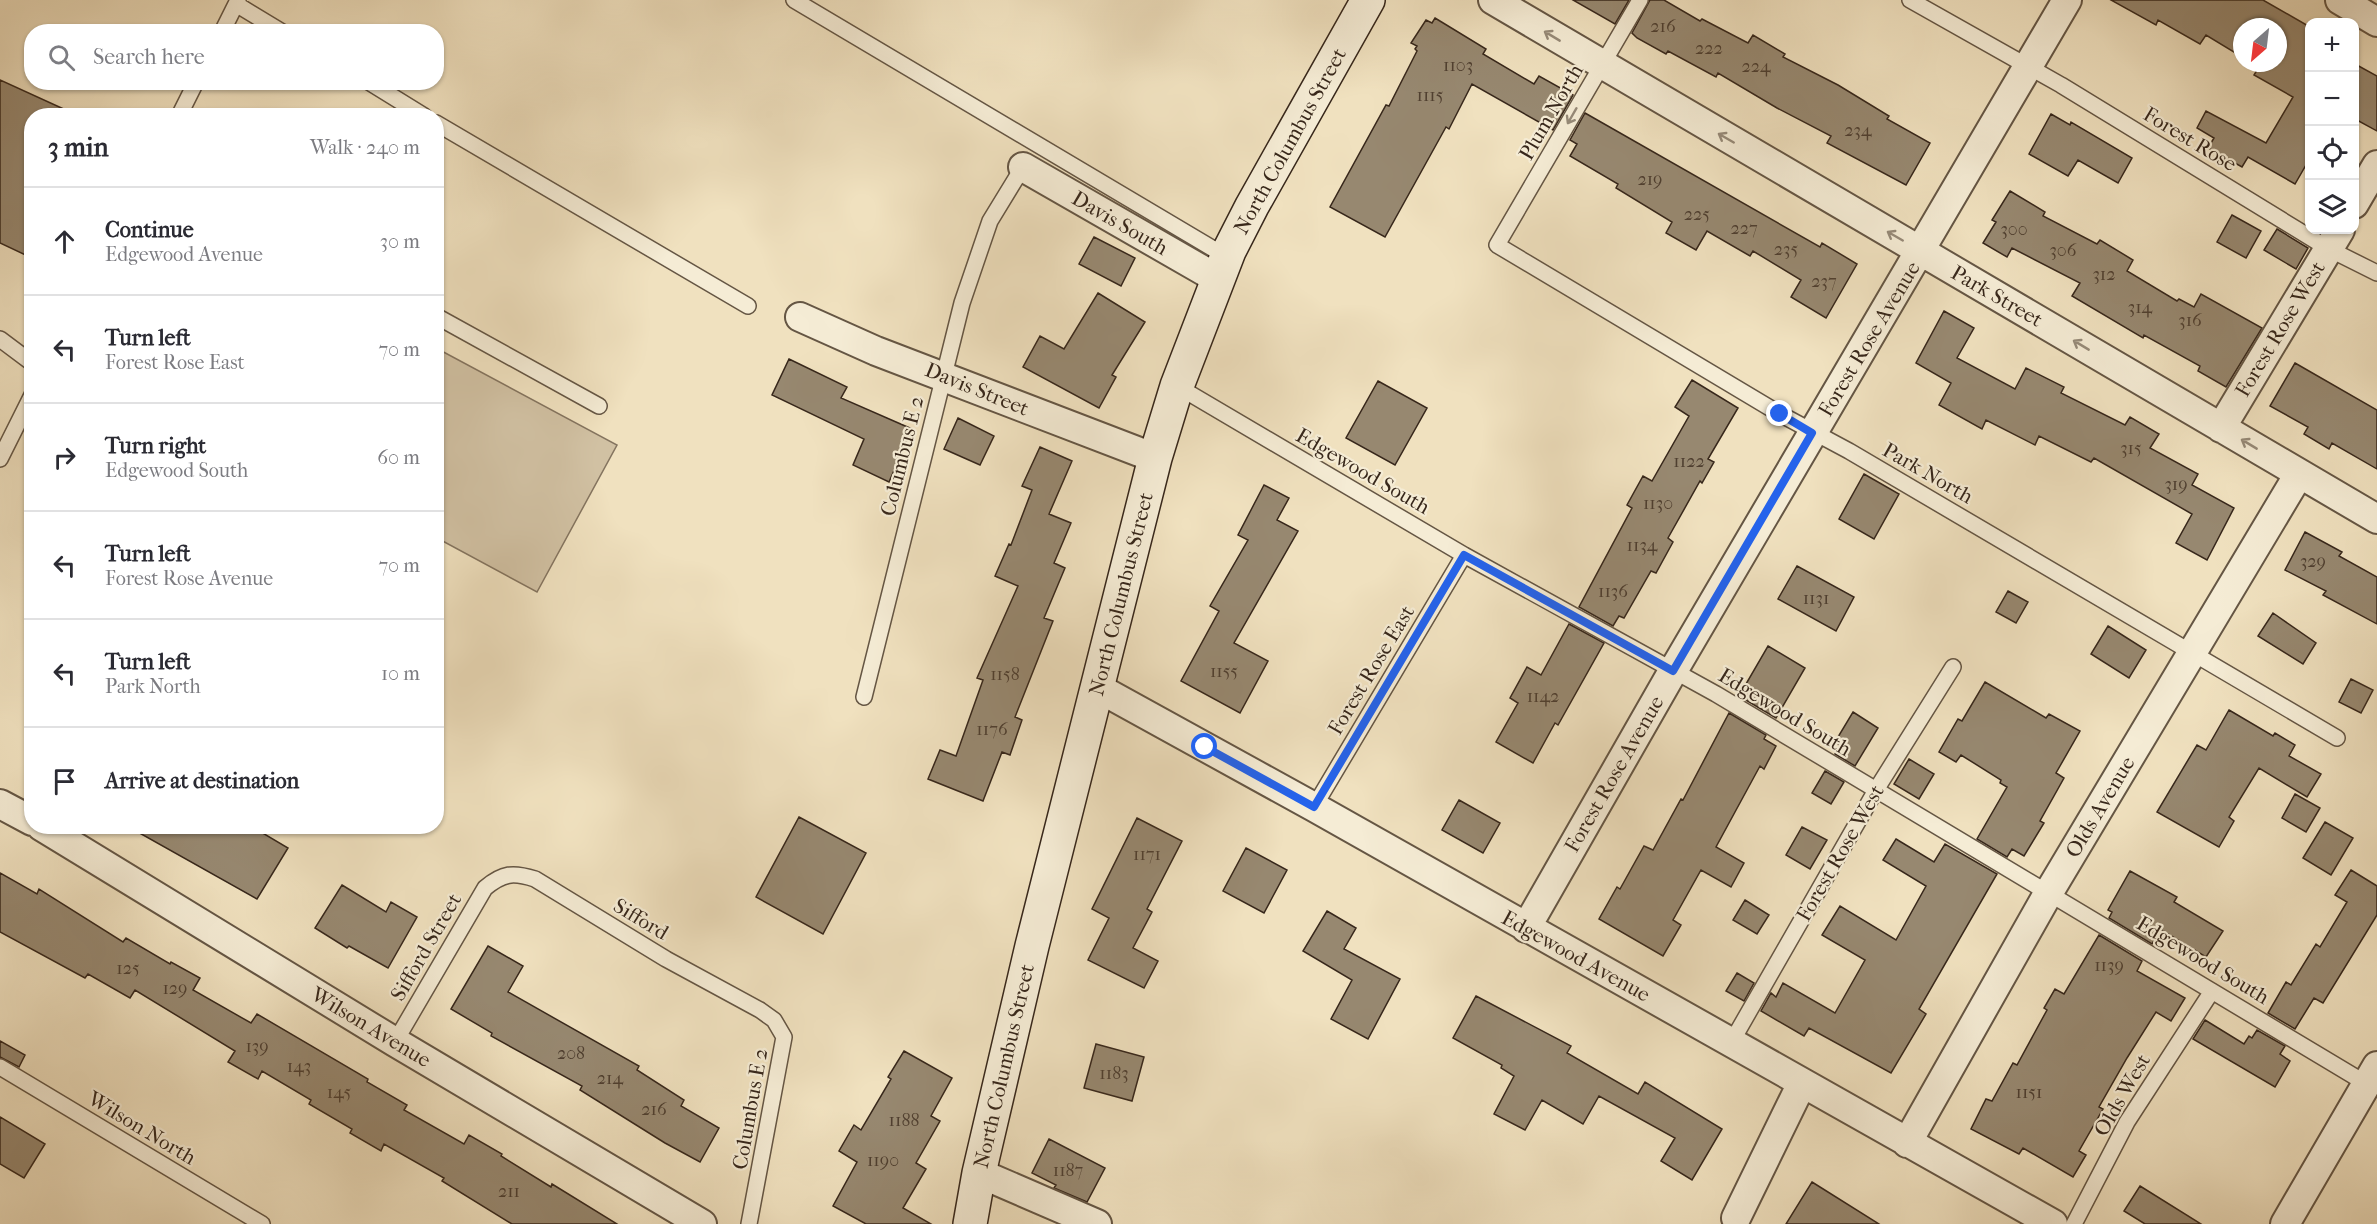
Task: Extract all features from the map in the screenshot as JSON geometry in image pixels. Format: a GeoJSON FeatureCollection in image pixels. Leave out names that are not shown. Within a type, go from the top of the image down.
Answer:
{"type":"FeatureCollection","features":[{"type":"Feature","properties":{"kind":"main road","name":"North Columbus Street"},"geometry":{"type":"LineString","coordinates":[[970,1224],[1032,946],[1155,458],[1177,386],[1222,268],[1252,206],[1368,0]]}},
{"type":"Feature","properties":{"kind":"street","name":"Park Street"},"geometry":{"type":"LineString","coordinates":[[1493,0],[2377,519]]}},
{"type":"Feature","properties":{"kind":"street","name":"Forest Rose Avenue"},"geometry":{"type":"LineString","coordinates":[[1526,928],[1673,671],[2067,0]]}},
{"type":"Feature","properties":{"kind":"street"},"geometry":{"type":"LineString","coordinates":[[2340,0],[2377,22]]}},
{"type":"Feature","properties":{"kind":"street"},"geometry":{"type":"LineString","coordinates":[[2359,197],[2377,165]]}},
{"type":"Feature","properties":{"kind":"street","name":"Davis South"},"geometry":{"type":"LineString","coordinates":[[1023,167],[1222,268]]}},
{"type":"Feature","properties":{"kind":"street","name":"Forest Rose West"},"geometry":{"type":"LineString","coordinates":[[2221,428],[2334,239]]}},
{"type":"Feature","properties":{"kind":"street","name":"Davis Street"},"geometry":{"type":"LineString","coordinates":[[800,317],[876,351],[944,375],[1155,458]]}},
{"type":"Feature","properties":{"kind":"street","name":"Olds Avenue"},"geometry":{"type":"LineString","coordinates":[[1907,1143],[2049,892],[2299,474]]}},
{"type":"Feature","properties":{"kind":"street","name":"Edgewood Avenue"},"geometry":{"type":"LineString","coordinates":[[1098,688],[1314,807],[2054,1224]]}},
{"type":"Feature","properties":{"kind":"street"},"geometry":{"type":"LineString","coordinates":[[0,804],[24,817]]}},
{"type":"Feature","properties":{"kind":"street","name":"Wilson Avenue"},"geometry":{"type":"LineString","coordinates":[[54,834],[395,1042],[702,1224]]}},
{"type":"Feature","properties":{"kind":"street"},"geometry":{"type":"LineString","coordinates":[[2285,1224],[2372,1075]]}},
{"type":"Feature","properties":{"kind":"street"},"geometry":{"type":"LineString","coordinates":[[1734,1221],[1802,1083]]}},
{"type":"Feature","properties":{"kind":"street"},"geometry":{"type":"LineString","coordinates":[[980,1173],[1097,1224]]}},
{"type":"Feature","properties":{"kind":"lane"},"geometry":{"type":"LineString","coordinates":[[794,0],[1222,268]]}},
{"type":"Feature","properties":{"kind":"lane","name":"Plum North"},"geometry":{"type":"LineString","coordinates":[[1497,245],[1640,0]]}},
{"type":"Feature","properties":{"kind":"lane","name":"Forest Rose"},"geometry":{"type":"LineString","coordinates":[[1910,0],[2334,239],[2377,273]]}},
{"type":"Feature","properties":{"kind":"lane"},"geometry":{"type":"LineString","coordinates":[[226,24],[237,2],[270,24]]}},
{"type":"Feature","properties":{"kind":"lane"},"geometry":{"type":"LineString","coordinates":[[183,108],[192,90]]}},
{"type":"Feature","properties":{"kind":"lane"},"geometry":{"type":"LineString","coordinates":[[382,90],[411,108]]}},
{"type":"Feature","properties":{"kind":"lane"},"geometry":{"type":"LineString","coordinates":[[444,128],[748,306]]}},
{"type":"Feature","properties":{"kind":"lane","name":"Columbus E 2"},"geometry":{"type":"LineString","coordinates":[[864,697],[962,303],[990,221],[1023,167]]}},
{"type":"Feature","properties":{"kind":"lane","name":"Park North"},"geometry":{"type":"LineString","coordinates":[[1497,245],[1812,433],[1859,457],[2337,738]]}},
{"type":"Feature","properties":{"kind":"lane"},"geometry":{"type":"LineString","coordinates":[[444,320],[599,406]]}},
{"type":"Feature","properties":{"kind":"lane"},"geometry":{"type":"LineString","coordinates":[[0,339],[24,357]]}},
{"type":"Feature","properties":{"kind":"lane","name":"Edgewood South"},"geometry":{"type":"LineString","coordinates":[[1177,386],[1464,555],[1716,694],[2212,991],[2372,1075]]}},
{"type":"Feature","properties":{"kind":"lane"},"geometry":{"type":"LineString","coordinates":[[0,459],[24,412]]}},
{"type":"Feature","properties":{"kind":"lane","name":"Forest Rose East"},"geometry":{"type":"LineString","coordinates":[[1314,807],[1464,555]]}},
{"type":"Feature","properties":{"kind":"lane","name":"Forest Rose West"},"geometry":{"type":"LineString","coordinates":[[1731,1042],[1876,790],[1953,667]]}},
{"type":"Feature","properties":{"kind":"lane","name":"Sifford"},"geometry":{"type":"LineString","coordinates":[[498,877],[518,873],[536,879],[666,959],[760,1010]]}},
{"type":"Feature","properties":{"kind":"lane","name":"Sifford Street"},"geometry":{"type":"LineString","coordinates":[[395,1042],[485,888],[498,877]]}},
{"type":"Feature","properties":{"kind":"lane","name":"Olds West"},"geometry":{"type":"LineString","coordinates":[[2074,1224],[2127,1122],[2212,991]]}},
{"type":"Feature","properties":{"kind":"lane","name":"Columbus E 2"},"geometry":{"type":"LineString","coordinates":[[749,1224],[784,1037],[774,1020],[760,1010]]}},
{"type":"Feature","properties":{"kind":"lane","name":"Wilson North"},"geometry":{"type":"LineString","coordinates":[[0,1067],[262,1224]]}},
{"type":"Feature","properties":{"kind":"shaded area"},"geometry":{"type":"Polygon","coordinates":[[[444,352],[617,445],[537,592],[444,542],[444,352]]]}},
{"type":"Feature","properties":{"kind":"building"},"geometry":{"type":"Polygon","coordinates":[[[1573,0],[1629,0],[1615,24],[1573,0]]]}},
{"type":"Feature","properties":{"kind":"building"},"geometry":{"type":"Polygon","coordinates":[[[1650,0],[1664,0],[1700,21],[1702,19],[1748,43],[1753,35],[1785,54],[1783,57],[1838,85],[1889,116],[1887,119],[1930,143],[1906,185],[1827,143],[1831,136],[1777,108],[1718,73],[1716,77],[1668,51],[1666,54],[1637,38],[1632,33],[1650,0]]]}},
{"type":"Feature","properties":{"kind":"building"},"geometry":{"type":"Polygon","coordinates":[[[2111,0],[2263,0],[2305,24],[2305,167],[2295,184],[2248,157],[2242,167],[2208,148],[2214,138],[2197,128],[2206,111],[2266,143],[2293,97],[2254,75],[2256,72],[2287,72],[2287,18],[2233,18],[2233,52],[2206,35],[2200,44],[2158,20],[2156,25],[2111,0]]]}},
{"type":"Feature","properties":{"kind":"building"},"geometry":{"type":"Polygon","coordinates":[[[1435,18],[1486,49],[1483,54],[1534,84],[1539,76],[1573,95],[1553,130],[1472,84],[1449,129],[1446,127],[1385,237],[1330,207],[1386,105],[1389,106],[1417,51],[1415,49],[1417,46],[1411,43],[1426,20],[1432,23],[1435,18]]]}},
{"type":"Feature","properties":{"kind":"building"},"geometry":{"type":"Polygon","coordinates":[[[2359,66],[2377,76],[2377,131],[2359,121],[2359,66]]]}},
{"type":"Feature","properties":{"kind":"building"},"geometry":{"type":"Polygon","coordinates":[[[0,80],[61,108],[24,108],[24,254],[0,243],[0,80]]]}},
{"type":"Feature","properties":{"kind":"building"},"geometry":{"type":"Polygon","coordinates":[[[1585,113],[1820,247],[1822,243],[1857,264],[1826,318],[1791,297],[1801,280],[1753,251],[1750,256],[1707,231],[1696,250],[1666,233],[1672,222],[1616,188],[1618,184],[1570,156],[1577,144],[1570,140],[1585,113]]]}},
{"type":"Feature","properties":{"kind":"building"},"geometry":{"type":"Polygon","coordinates":[[[2051,114],[2070,125],[2071,122],[2132,158],[2118,183],[2078,160],[2068,176],[2029,154],[2051,114]]]}},
{"type":"Feature","properties":{"kind":"building"},"geometry":{"type":"Polygon","coordinates":[[[2010,191],[2045,212],[2043,216],[2097,244],[2100,240],[2133,260],[2127,271],[2177,301],[2179,299],[2194,307],[2201,294],[2262,328],[2226,387],[2198,371],[2200,366],[2144,335],[2143,338],[2072,296],[2080,283],[2012,248],[2007,257],[1983,243],[1996,222],[1992,220],[2010,191]]]}},
{"type":"Feature","properties":{"kind":"building"},"geometry":{"type":"Polygon","coordinates":[[[2232,215],[2261,231],[2246,258],[2217,242],[2232,215]]]}},
{"type":"Feature","properties":{"kind":"building"},"geometry":{"type":"Polygon","coordinates":[[[2277,229],[2308,248],[2296,269],[2264,250],[2277,229]]]}},
{"type":"Feature","properties":{"kind":"building"},"geometry":{"type":"Polygon","coordinates":[[[1094,237],[1135,258],[1121,286],[1079,264],[1094,237]]]}},
{"type":"Feature","properties":{"kind":"building"},"geometry":{"type":"Polygon","coordinates":[[[1098,293],[1145,322],[1112,375],[1116,377],[1099,408],[1023,367],[1040,336],[1064,349],[1098,293]]]}},
{"type":"Feature","properties":{"kind":"building"},"geometry":{"type":"Polygon","coordinates":[[[1944,311],[1974,328],[1957,358],[2015,389],[2026,368],[2064,387],[2061,393],[2125,425],[2130,417],[2159,434],[2150,448],[2198,474],[2192,485],[2234,508],[2207,560],[2176,543],[2192,514],[2094,458],[2091,462],[2039,436],[2035,445],[1986,420],[1982,429],[1939,405],[1951,383],[1916,363],[1944,311]]]}},
{"type":"Feature","properties":{"kind":"building"},"geometry":{"type":"Polygon","coordinates":[[[789,359],[847,387],[841,398],[912,429],[889,482],[853,465],[864,439],[772,395],[789,359]]]}},
{"type":"Feature","properties":{"kind":"building"},"geometry":{"type":"Polygon","coordinates":[[[2295,363],[2377,410],[2377,469],[2332,443],[2329,449],[2304,434],[2308,427],[2270,406],[2295,363]]]}},
{"type":"Feature","properties":{"kind":"building"},"geometry":{"type":"Polygon","coordinates":[[[1692,380],[1738,408],[1708,459],[1714,462],[1702,483],[1700,481],[1668,538],[1673,542],[1656,573],[1651,571],[1624,618],[1619,616],[1613,626],[1579,607],[1632,508],[1627,505],[1643,476],[1652,481],[1689,416],[1675,407],[1692,380]]]}},
{"type":"Feature","properties":{"kind":"building"},"geometry":{"type":"Polygon","coordinates":[[[1378,381],[1427,408],[1395,465],[1346,438],[1378,381]]]}},
{"type":"Feature","properties":{"kind":"building"},"geometry":{"type":"Polygon","coordinates":[[[958,418],[994,436],[980,465],[944,449],[958,418]]]}},
{"type":"Feature","properties":{"kind":"building"},"geometry":{"type":"Polygon","coordinates":[[[1040,447],[1072,461],[1049,514],[1071,523],[1054,563],[1065,568],[1044,618],[1053,621],[1015,717],[1022,720],[1010,755],[1002,752],[983,801],[928,779],[940,750],[956,756],[983,680],[977,678],[1018,586],[995,576],[1009,544],[1011,545],[1032,490],[1022,486],[1040,447]]]}},
{"type":"Feature","properties":{"kind":"building"},"geometry":{"type":"Polygon","coordinates":[[[1864,474],[1899,494],[1874,539],[1839,519],[1864,474]]]}},
{"type":"Feature","properties":{"kind":"building"},"geometry":{"type":"Polygon","coordinates":[[[1264,485],[1289,498],[1277,520],[1298,531],[1234,643],[1268,661],[1240,713],[1181,681],[1219,611],[1210,606],[1248,540],[1238,535],[1264,485]]]}},
{"type":"Feature","properties":{"kind":"building"},"geometry":{"type":"Polygon","coordinates":[[[2305,532],[2342,552],[2339,556],[2377,577],[2377,624],[2323,595],[2326,591],[2285,570],[2305,532]]]}},
{"type":"Feature","properties":{"kind":"building"},"geometry":{"type":"Polygon","coordinates":[[[1797,566],[1854,597],[1836,631],[1778,599],[1797,566]]]}},
{"type":"Feature","properties":{"kind":"building"},"geometry":{"type":"Polygon","coordinates":[[[2008,591],[2028,602],[2016,623],[1996,612],[2008,591]]]}},
{"type":"Feature","properties":{"kind":"building"},"geometry":{"type":"Polygon","coordinates":[[[2273,613],[2316,643],[2303,664],[2258,636],[2273,613]]]}},
{"type":"Feature","properties":{"kind":"building"},"geometry":{"type":"Polygon","coordinates":[[[1569,624],[1604,643],[1558,725],[1555,723],[1533,763],[1496,742],[1518,703],[1510,698],[1527,667],[1541,675],[1569,624]]]}},
{"type":"Feature","properties":{"kind":"building"},"geometry":{"type":"Polygon","coordinates":[[[2108,626],[2146,650],[2129,678],[2091,654],[2108,626]]]}},
{"type":"Feature","properties":{"kind":"building"},"geometry":{"type":"Polygon","coordinates":[[[1768,646],[1805,668],[1776,718],[1739,696],[1768,646]]]}},
{"type":"Feature","properties":{"kind":"building"},"geometry":{"type":"Polygon","coordinates":[[[2351,679],[2373,690],[2361,713],[2339,702],[2351,679]]]}},
{"type":"Feature","properties":{"kind":"building"},"geometry":{"type":"Polygon","coordinates":[[[1985,682],[2046,718],[2049,714],[2080,731],[2056,773],[2064,778],[2040,821],[2044,823],[2024,856],[2012,849],[2007,857],[1977,839],[2007,787],[2000,783],[2001,780],[1961,755],[1956,762],[1939,752],[1958,719],[1962,721],[1985,682]]]}},
{"type":"Feature","properties":{"kind":"building"},"geometry":{"type":"Polygon","coordinates":[[[2229,710],[2273,736],[2275,733],[2295,745],[2289,756],[2321,774],[2307,797],[2259,768],[2229,817],[2234,821],[2219,847],[2157,812],[2197,745],[2206,750],[2229,710]]]}},
{"type":"Feature","properties":{"kind":"building"},"geometry":{"type":"Polygon","coordinates":[[[1853,712],[1878,728],[1855,766],[1835,754],[1840,745],[1835,742],[1853,712]]]}},
{"type":"Feature","properties":{"kind":"building"},"geometry":{"type":"Polygon","coordinates":[[[1729,713],[1766,735],[1764,739],[1776,746],[1764,769],[1760,766],[1716,847],[1744,863],[1731,887],[1701,870],[1673,920],[1681,925],[1663,956],[1599,919],[1617,887],[1620,889],[1644,846],[1653,850],[1681,799],[1683,800],[1729,713]]]}},
{"type":"Feature","properties":{"kind":"building"},"geometry":{"type":"Polygon","coordinates":[[[1909,759],[1934,774],[1919,799],[1894,784],[1909,759]]]}},
{"type":"Feature","properties":{"kind":"building"},"geometry":{"type":"Polygon","coordinates":[[[1825,771],[1844,782],[1831,804],[1812,793],[1825,771]]]}},
{"type":"Feature","properties":{"kind":"building"},"geometry":{"type":"Polygon","coordinates":[[[2295,794],[2320,808],[2306,832],[2282,818],[2295,794]]]}},
{"type":"Feature","properties":{"kind":"building"},"geometry":{"type":"Polygon","coordinates":[[[1459,800],[1500,823],[1483,853],[1442,830],[1459,800]]]}},
{"type":"Feature","properties":{"kind":"building"},"geometry":{"type":"Polygon","coordinates":[[[799,817],[866,853],[823,934],[756,897],[799,817]]]}},
{"type":"Feature","properties":{"kind":"building"},"geometry":{"type":"Polygon","coordinates":[[[1137,818],[1182,841],[1147,909],[1152,912],[1133,948],[1158,961],[1144,988],[1088,960],[1109,918],[1092,909],[1137,818]]]}},
{"type":"Feature","properties":{"kind":"building"},"geometry":{"type":"Polygon","coordinates":[[[2325,822],[2353,838],[2331,875],[2303,858],[2325,822]]]}},
{"type":"Feature","properties":{"kind":"building"},"geometry":{"type":"Polygon","coordinates":[[[1802,827],[1827,840],[1810,869],[1786,855],[1802,827]]]}},
{"type":"Feature","properties":{"kind":"building"},"geometry":{"type":"Polygon","coordinates":[[[141,834],[264,834],[288,848],[257,899],[141,834]]]}},
{"type":"Feature","properties":{"kind":"building"},"geometry":{"type":"Polygon","coordinates":[[[1896,839],[1934,862],[1945,844],[1997,874],[1919,1009],[1926,1014],[1891,1073],[1809,1028],[1804,1036],[1761,1011],[1771,993],[1776,997],[1783,983],[1835,1013],[1865,960],[1822,935],[1840,906],[1896,940],[1926,886],[1883,860],[1896,839]]]}},
{"type":"Feature","properties":{"kind":"building"},"geometry":{"type":"Polygon","coordinates":[[[1246,848],[1287,870],[1264,913],[1223,891],[1246,848]]]}},
{"type":"Feature","properties":{"kind":"building"},"geometry":{"type":"Polygon","coordinates":[[[2351,870],[2377,886],[2377,915],[2323,1003],[2314,998],[2295,1029],[2268,1013],[2286,982],[2291,985],[2316,944],[2320,947],[2347,902],[2335,895],[2351,870]]]}},
{"type":"Feature","properties":{"kind":"building"},"geometry":{"type":"Polygon","coordinates":[[[2130,871],[2177,897],[2174,902],[2223,931],[2206,957],[2160,929],[2152,944],[2109,918],[2112,912],[2108,910],[2130,871]]]}},
{"type":"Feature","properties":{"kind":"building"},"geometry":{"type":"Polygon","coordinates":[[[0,873],[37,894],[39,889],[123,942],[126,938],[170,964],[171,962],[200,978],[193,990],[251,1023],[257,1014],[368,1079],[367,1082],[407,1105],[404,1110],[464,1144],[469,1135],[551,1187],[552,1184],[617,1224],[512,1224],[442,1181],[444,1178],[384,1144],[381,1151],[350,1133],[352,1129],[309,1104],[311,1100],[262,1071],[258,1079],[228,1062],[235,1051],[135,990],[130,998],[88,974],[85,978],[0,932],[0,873]]]}},
{"type":"Feature","properties":{"kind":"building"},"geometry":{"type":"Polygon","coordinates":[[[342,885],[386,912],[391,902],[417,917],[388,968],[349,946],[347,948],[315,928],[342,885]]]}},
{"type":"Feature","properties":{"kind":"building"},"geometry":{"type":"Polygon","coordinates":[[[1745,900],[1769,915],[1757,934],[1733,920],[1745,900]]]}},
{"type":"Feature","properties":{"kind":"building"},"geometry":{"type":"Polygon","coordinates":[[[1327,911],[1356,928],[1344,949],[1400,979],[1368,1039],[1331,1019],[1352,980],[1303,951],[1327,911]]]}},
{"type":"Feature","properties":{"kind":"building"},"geometry":{"type":"Polygon","coordinates":[[[2099,935],[2142,961],[2137,971],[2185,998],[2171,1021],[2156,1012],[2127,1058],[2099,1107],[2103,1109],[2079,1151],[2086,1155],[2073,1177],[2023,1148],[2019,1154],[1971,1129],[1986,1099],[1992,1101],[2013,1063],[2017,1065],[2047,1010],[2044,1008],[2055,989],[2064,994],[2099,935]]]}},
{"type":"Feature","properties":{"kind":"building"},"geometry":{"type":"Polygon","coordinates":[[[488,946],[523,966],[508,992],[639,1066],[637,1070],[684,1100],[681,1106],[719,1128],[700,1162],[580,1090],[582,1086],[491,1036],[492,1033],[451,1009],[488,946]]]}},
{"type":"Feature","properties":{"kind":"building"},"geometry":{"type":"Polygon","coordinates":[[[1737,973],[1754,983],[1744,1001],[1726,991],[1737,973]]]}},
{"type":"Feature","properties":{"kind":"building"},"geometry":{"type":"Polygon","coordinates":[[[1476,996],[1571,1046],[1567,1053],[1638,1094],[1645,1082],[1722,1129],[1692,1180],[1661,1161],[1675,1138],[1599,1096],[1583,1124],[1542,1100],[1525,1130],[1494,1114],[1514,1076],[1501,1068],[1502,1065],[1453,1038],[1476,996]]]}},
{"type":"Feature","properties":{"kind":"building"},"geometry":{"type":"Polygon","coordinates":[[[2205,1020],[2244,1044],[2257,1030],[2285,1046],[2280,1054],[2290,1061],[2275,1087],[2193,1039],[2205,1020]]]}},
{"type":"Feature","properties":{"kind":"building"},"geometry":{"type":"Polygon","coordinates":[[[0,1041],[25,1055],[19,1067],[0,1057],[0,1041]]]}},
{"type":"Feature","properties":{"kind":"building"},"geometry":{"type":"Polygon","coordinates":[[[1096,1044],[1144,1057],[1132,1101],[1084,1088],[1096,1044]]]}},
{"type":"Feature","properties":{"kind":"building"},"geometry":{"type":"Polygon","coordinates":[[[904,1051],[952,1078],[931,1116],[940,1121],[916,1163],[926,1169],[903,1208],[931,1224],[866,1224],[833,1206],[857,1162],[839,1151],[854,1125],[861,1130],[891,1079],[888,1077],[904,1051]]]}},
{"type":"Feature","properties":{"kind":"building"},"geometry":{"type":"Polygon","coordinates":[[[0,1117],[45,1144],[24,1178],[0,1164],[0,1117]]]}},
{"type":"Feature","properties":{"kind":"building"},"geometry":{"type":"Polygon","coordinates":[[[1049,1139],[1105,1168],[1087,1202],[1054,1188],[1056,1185],[1032,1173],[1049,1139]]]}},
{"type":"Feature","properties":{"kind":"building"},"geometry":{"type":"Polygon","coordinates":[[[1812,1182],[1879,1224],[1786,1224],[1812,1182]]]}},
{"type":"Feature","properties":{"kind":"building"},"geometry":{"type":"Polygon","coordinates":[[[2140,1186],[2201,1224],[2145,1224],[2124,1211],[2140,1186]]]}},
{"type":"Feature","properties":{"kind":"route"},"geometry":{"type":"LineString","coordinates":[[1205,747],[1314,807],[1464,555],[1673,671],[1812,433],[1780,414]]}}]}
